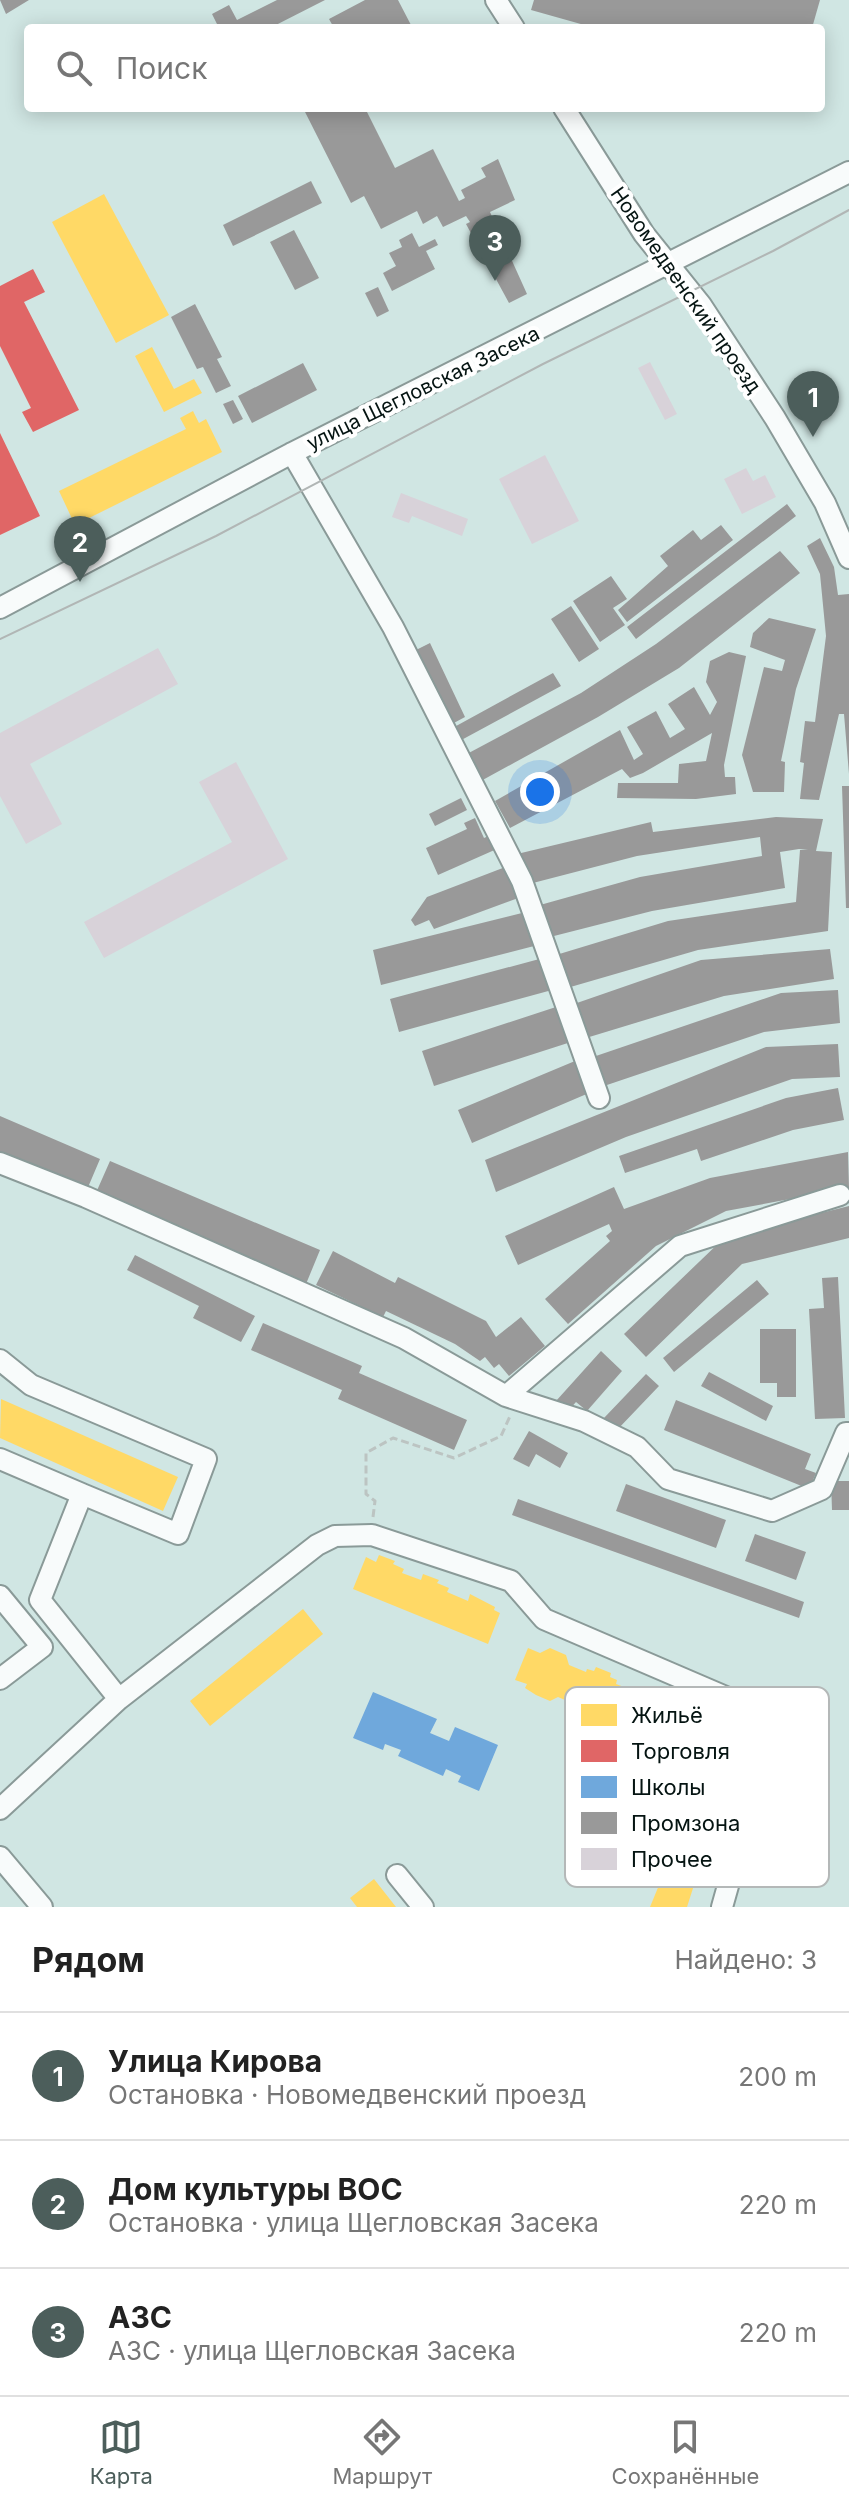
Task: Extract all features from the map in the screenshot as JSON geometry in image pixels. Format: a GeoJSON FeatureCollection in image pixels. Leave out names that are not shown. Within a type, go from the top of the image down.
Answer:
{"type":"FeatureCollection","features":[{"type":"Feature","properties":{"kind":"street"},"geometry":{"type":"LineString","coordinates":[[496,0],[511,24]]}},
{"type":"Feature","properties":{"kind":"street","name":"Новомедвенский проезд"},"geometry":{"type":"LineString","coordinates":[[567,112],[644,234],[701,305],[797,453],[825,503],[849,558]]}},
{"type":"Feature","properties":{"kind":"street","name":"улица Щегловская Засека"},"geometry":{"type":"LineString","coordinates":[[0,608],[292,453],[670,265],[849,172]]}},
{"type":"Feature","properties":{"kind":"street"},"geometry":{"type":"LineString","coordinates":[[292,453],[393,627],[522,881],[599,1098]]}},
{"type":"Feature","properties":{"kind":"street"},"geometry":{"type":"LineString","coordinates":[[0,1163],[86,1197],[404,1338],[512,1398],[584,1421],[637,1447],[668,1479],[772,1511],[822,1489],[846,1433],[849,1433]]}},
{"type":"Feature","properties":{"kind":"street"},"geometry":{"type":"LineString","coordinates":[[512,1398],[680,1246],[840,1195]]}},
{"type":"Feature","properties":{"kind":"street"},"geometry":{"type":"LineString","coordinates":[[0,1360],[31,1385],[206,1459],[178,1534],[0,1459]]}},
{"type":"Feature","properties":{"kind":"street"},"geometry":{"type":"LineString","coordinates":[[82,1494],[40,1600],[119,1699]]}},
{"type":"Feature","properties":{"kind":"street"},"geometry":{"type":"LineString","coordinates":[[0,1809],[119,1699],[317,1545],[335,1536],[372,1535],[511,1581],[544,1619],[702,1687]]}},
{"type":"Feature","properties":{"kind":"street"},"geometry":{"type":"LineString","coordinates":[[0,1596],[42,1647],[0,1679]]}},
{"type":"Feature","properties":{"kind":"street"},"geometry":{"type":"LineString","coordinates":[[0,1857],[42,1907]]}},
{"type":"Feature","properties":{"kind":"street"},"geometry":{"type":"LineString","coordinates":[[397,1875],[423,1907]]}},
{"type":"Feature","properties":{"kind":"street"},"geometry":{"type":"LineString","coordinates":[[722,1907],[728,1887]]}},
{"type":"Feature","properties":{"kind":"path"},"geometry":{"type":"LineString","coordinates":[[372,1535],[375,1501],[366,1494],[366,1453],[393,1438],[454,1458],[501,1436],[512,1398]]}},
{"type":"Feature","properties":{"kind":"building: Жильё"},"geometry":{"type":"Polygon","coordinates":[[[104,194],[169,315],[116,343],[52,222],[104,194]]]}},
{"type":"Feature","properties":{"kind":"building: Жильё"},"geometry":{"type":"Polygon","coordinates":[[[152,347],[174,389],[194,379],[202,393],[164,412],[135,356],[152,347]]]}},
{"type":"Feature","properties":{"kind":"building: Жильё"},"geometry":{"type":"Polygon","coordinates":[[[193,411],[199,423],[206,419],[222,452],[75,525],[59,491],[186,429],[180,418],[193,411]]]}},
{"type":"Feature","properties":{"kind":"building: Жильё"},"geometry":{"type":"Polygon","coordinates":[[[1,1399],[178,1477],[163,1511],[0,1438],[1,1399]]]}},
{"type":"Feature","properties":{"kind":"building: Жильё"},"geometry":{"type":"Polygon","coordinates":[[[379,1555],[395,1561],[393,1564],[404,1569],[402,1573],[421,1580],[423,1574],[439,1580],[437,1583],[449,1588],[447,1592],[468,1601],[470,1594],[495,1607],[494,1610],[500,1613],[488,1644],[353,1589],[366,1557],[376,1562],[379,1555]]]}},
{"type":"Feature","properties":{"kind":"building: Жильё"},"geometry":{"type":"Polygon","coordinates":[[[303,1609],[323,1634],[210,1726],[190,1701],[303,1609]]]}},
{"type":"Feature","properties":{"kind":"building: Жильё"},"geometry":{"type":"Polygon","coordinates":[[[528,1648],[540,1653],[550,1648],[566,1655],[569,1665],[586,1672],[587,1669],[594,1671],[596,1667],[611,1673],[610,1677],[617,1680],[616,1684],[624,1687],[565,1687],[565,1700],[558,1697],[550,1701],[525,1688],[527,1684],[515,1680],[528,1648]]]}},
{"type":"Feature","properties":{"kind":"building: Жильё"},"geometry":{"type":"Polygon","coordinates":[[[374,1879],[396,1907],[357,1907],[350,1898],[374,1879]]]}},
{"type":"Feature","properties":{"kind":"building: Жильё"},"geometry":{"type":"Polygon","coordinates":[[[658,1887],[693,1887],[687,1907],[650,1907],[658,1887]]]}},
{"type":"Feature","properties":{"kind":"building: Торговля"},"geometry":{"type":"Polygon","coordinates":[[[33,269],[45,292],[24,302],[79,410],[33,432],[22,412],[31,408],[0,346],[0,286],[33,269]]]}},
{"type":"Feature","properties":{"kind":"building: Торговля"},"geometry":{"type":"Polygon","coordinates":[[[0,433],[40,516],[0,535],[0,433]]]}},
{"type":"Feature","properties":{"kind":"building: Школы"},"geometry":{"type":"Polygon","coordinates":[[[373,1692],[437,1719],[430,1733],[449,1741],[455,1727],[498,1745],[479,1791],[458,1782],[461,1776],[446,1769],[443,1776],[398,1756],[401,1750],[385,1744],[383,1750],[353,1738],[373,1692]]]}},
{"type":"Feature","properties":{"kind":"building: Промзона"},"geometry":{"type":"Polygon","coordinates":[[[0,0],[29,0],[6,14],[0,0]]]}},
{"type":"Feature","properties":{"kind":"building: Промзона"},"geometry":{"type":"Polygon","coordinates":[[[277,0],[325,0],[278,24],[217,24],[212,14],[229,5],[237,20],[277,0]]]}},
{"type":"Feature","properties":{"kind":"building: Промзона"},"geometry":{"type":"Polygon","coordinates":[[[365,0],[398,0],[410,24],[332,24],[329,19],[365,0]]]}},
{"type":"Feature","properties":{"kind":"building: Промзона"},"geometry":{"type":"Polygon","coordinates":[[[534,0],[820,0],[813,24],[581,24],[531,10],[534,0]]]}},
{"type":"Feature","properties":{"kind":"building: Промзона"},"geometry":{"type":"Polygon","coordinates":[[[305,112],[367,112],[395,168],[433,149],[459,201],[465,198],[461,190],[486,177],[481,168],[498,159],[515,200],[490,212],[527,294],[509,303],[466,224],[470,222],[466,216],[443,227],[437,216],[423,224],[417,211],[381,229],[364,196],[351,203],[305,112]]]}},
{"type":"Feature","properties":{"kind":"building: Промзона"},"geometry":{"type":"Polygon","coordinates":[[[311,181],[322,203],[233,246],[223,225],[311,181]]]}},
{"type":"Feature","properties":{"kind":"building: Промзона"},"geometry":{"type":"Polygon","coordinates":[[[294,230],[319,278],[295,290],[270,242],[294,230]]]}},
{"type":"Feature","properties":{"kind":"building: Промзона"},"geometry":{"type":"Polygon","coordinates":[[[412,233],[419,247],[435,239],[438,245],[426,251],[435,269],[392,291],[383,273],[396,266],[389,253],[402,247],[399,240],[412,233]]]}},
{"type":"Feature","properties":{"kind":"building: Промзона"},"geometry":{"type":"Polygon","coordinates":[[[378,287],[389,311],[377,317],[365,293],[378,287]]]}},
{"type":"Feature","properties":{"kind":"building: Промзона"},"geometry":{"type":"Polygon","coordinates":[[[195,304],[222,357],[217,359],[231,386],[216,393],[203,367],[197,369],[171,317],[195,304]]]}},
{"type":"Feature","properties":{"kind":"building: Промзона"},"geometry":{"type":"Polygon","coordinates":[[[303,363],[317,390],[252,423],[238,396],[303,363]]]}},
{"type":"Feature","properties":{"kind":"building: Промзона"},"geometry":{"type":"Polygon","coordinates":[[[233,400],[243,419],[233,424],[223,404],[233,400]]]}},
{"type":"Feature","properties":{"kind":"building: Промзона"},"geometry":{"type":"Polygon","coordinates":[[[787,504],[796,516],[636,639],[627,627],[787,504]]]}},
{"type":"Feature","properties":{"kind":"building: Промзона"},"geometry":{"type":"Polygon","coordinates":[[[721,525],[733,540],[627,622],[618,610],[668,566],[660,556],[693,530],[701,540],[721,525]]]}},
{"type":"Feature","properties":{"kind":"building: Промзона"},"geometry":{"type":"Polygon","coordinates":[[[820,538],[834,567],[838,595],[849,594],[849,774],[844,714],[839,714],[819,800],[800,799],[804,763],[800,762],[805,721],[815,722],[826,636],[820,574],[807,546],[820,538]]]}},
{"type":"Feature","properties":{"kind":"building: Промзона"},"geometry":{"type":"Polygon","coordinates":[[[780,551],[800,573],[679,668],[598,717],[479,782],[465,755],[581,693],[656,644],[780,551]]]}},
{"type":"Feature","properties":{"kind":"building: Промзона"},"geometry":{"type":"Polygon","coordinates":[[[611,576],[627,599],[613,608],[625,625],[600,642],[573,601],[611,576]]]}},
{"type":"Feature","properties":{"kind":"building: Промзона"},"geometry":{"type":"Polygon","coordinates":[[[571,606],[599,649],[579,662],[551,619],[571,606]]]}},
{"type":"Feature","properties":{"kind":"building: Промзона"},"geometry":{"type":"Polygon","coordinates":[[[769,618],[816,629],[796,689],[781,761],[785,762],[784,792],[753,792],[742,755],[764,667],[782,671],[785,660],[750,647],[753,633],[769,618]]]}},
{"type":"Feature","properties":{"kind":"building: Промзона"},"geometry":{"type":"Polygon","coordinates":[[[430,643],[465,717],[452,724],[416,650],[430,643]]]}},
{"type":"Feature","properties":{"kind":"building: Промзона"},"geometry":{"type":"Polygon","coordinates":[[[729,652],[746,656],[724,765],[725,777],[735,777],[736,794],[696,799],[617,798],[618,783],[678,783],[679,764],[706,761],[712,733],[643,773],[630,778],[622,769],[510,828],[495,801],[620,730],[634,760],[643,754],[627,727],[656,711],[670,738],[685,729],[668,704],[694,687],[710,715],[717,702],[706,682],[710,661],[729,652]]]}},
{"type":"Feature","properties":{"kind":"building: Промзона"},"geometry":{"type":"Polygon","coordinates":[[[553,673],[561,686],[454,744],[447,731],[553,673]]]}},
{"type":"Feature","properties":{"kind":"building: Промзона"},"geometry":{"type":"Polygon","coordinates":[[[842,786],[849,786],[849,908],[846,908],[842,786]]]}},
{"type":"Feature","properties":{"kind":"building: Промзона"},"geometry":{"type":"Polygon","coordinates":[[[461,798],[467,810],[435,826],[429,814],[461,798]]]}},
{"type":"Feature","properties":{"kind":"building: Промзона"},"geometry":{"type":"Polygon","coordinates":[[[776,817],[823,819],[816,851],[832,852],[828,931],[698,950],[567,988],[556,955],[668,921],[796,902],[800,850],[808,850],[799,849],[780,852],[785,888],[652,911],[550,937],[540,905],[640,877],[762,856],[760,837],[637,856],[529,884],[517,854],[651,822],[653,832],[776,817]]]}},
{"type":"Feature","properties":{"kind":"building: Промзона"},"geometry":{"type":"Polygon","coordinates":[[[475,818],[484,838],[493,834],[499,848],[438,875],[426,848],[467,829],[464,823],[475,818]]]}},
{"type":"Feature","properties":{"kind":"building: Промзона"},"geometry":{"type":"Polygon","coordinates":[[[508,866],[521,897],[434,929],[429,920],[415,926],[411,920],[427,897],[508,866]]]}},
{"type":"Feature","properties":{"kind":"building: Промзона"},"geometry":{"type":"Polygon","coordinates":[[[530,911],[538,945],[381,985],[373,950],[530,911]]]}},
{"type":"Feature","properties":{"kind":"building: Промзона"},"geometry":{"type":"Polygon","coordinates":[[[830,949],[834,979],[724,996],[586,1038],[574,1004],[701,960],[830,949]]]}},
{"type":"Feature","properties":{"kind":"building: Промзона"},"geometry":{"type":"Polygon","coordinates":[[[543,958],[552,990],[399,1032],[390,999],[543,958]]]}},
{"type":"Feature","properties":{"kind":"building: Промзона"},"geometry":{"type":"Polygon","coordinates":[[[838,990],[840,1023],[764,1032],[604,1086],[593,1057],[781,993],[838,990]]]}},
{"type":"Feature","properties":{"kind":"building: Промзона"},"geometry":{"type":"Polygon","coordinates":[[[559,1006],[571,1042],[434,1086],[422,1051],[559,1006]]]}},
{"type":"Feature","properties":{"kind":"building: Промзона"},"geometry":{"type":"Polygon","coordinates":[[[838,1044],[840,1077],[792,1079],[626,1137],[496,1192],[485,1160],[766,1047],[838,1044]]]}},
{"type":"Feature","properties":{"kind":"building: Промзона"},"geometry":{"type":"Polygon","coordinates":[[[575,1061],[589,1093],[472,1143],[458,1110],[575,1061]]]}},
{"type":"Feature","properties":{"kind":"building: Промзона"},"geometry":{"type":"Polygon","coordinates":[[[838,1088],[844,1120],[793,1130],[701,1161],[697,1149],[625,1173],[619,1156],[786,1098],[838,1088]]]}},
{"type":"Feature","properties":{"kind":"building: Промзона"},"geometry":{"type":"Polygon","coordinates":[[[0,1116],[100,1159],[86,1192],[0,1155],[0,1116]]]}},
{"type":"Feature","properties":{"kind":"building: Промзона"},"geometry":{"type":"Polygon","coordinates":[[[848,1152],[849,1188],[726,1211],[656,1246],[568,1324],[545,1299],[610,1241],[606,1236],[612,1231],[609,1224],[518,1265],[505,1236],[614,1187],[624,1209],[710,1178],[848,1152]]]}},
{"type":"Feature","properties":{"kind":"building: Промзона"},"geometry":{"type":"Polygon","coordinates":[[[110,1161],[320,1250],[306,1284],[95,1195],[110,1161]]]}},
{"type":"Feature","properties":{"kind":"building: Промзона"},"geometry":{"type":"Polygon","coordinates":[[[849,1206],[849,1238],[742,1264],[646,1357],[624,1334],[725,1237],[849,1206]]]}},
{"type":"Feature","properties":{"kind":"building: Промзона"},"geometry":{"type":"Polygon","coordinates":[[[333,1251],[395,1283],[398,1277],[486,1321],[496,1337],[521,1317],[545,1346],[509,1376],[499,1364],[494,1368],[485,1357],[480,1361],[455,1344],[386,1311],[383,1317],[316,1285],[333,1251]]]}},
{"type":"Feature","properties":{"kind":"building: Промзона"},"geometry":{"type":"Polygon","coordinates":[[[135,1255],[255,1316],[241,1342],[193,1318],[199,1306],[127,1270],[135,1255]]]}},
{"type":"Feature","properties":{"kind":"building: Промзона"},"geometry":{"type":"Polygon","coordinates":[[[838,1277],[845,1418],[815,1419],[809,1309],[824,1308],[822,1278],[838,1277]]]}},
{"type":"Feature","properties":{"kind":"building: Промзона"},"geometry":{"type":"Polygon","coordinates":[[[757,1280],[769,1294],[674,1372],[663,1358],[757,1280]]]}},
{"type":"Feature","properties":{"kind":"building: Промзона"},"geometry":{"type":"Polygon","coordinates":[[[263,1323],[362,1366],[359,1373],[467,1420],[454,1450],[338,1399],[342,1390],[251,1350],[263,1323]]]}},
{"type":"Feature","properties":{"kind":"building: Промзона"},"geometry":{"type":"Polygon","coordinates":[[[760,1329],[796,1329],[796,1397],[777,1397],[777,1383],[760,1383],[760,1329]]]}},
{"type":"Feature","properties":{"kind":"building: Промзона"},"geometry":{"type":"Polygon","coordinates":[[[601,1351],[622,1371],[587,1411],[576,1402],[568,1411],[556,1401],[601,1351]]]}},
{"type":"Feature","properties":{"kind":"building: Промзона"},"geometry":{"type":"Polygon","coordinates":[[[709,1372],[773,1406],[766,1421],[701,1386],[709,1372]]]}},
{"type":"Feature","properties":{"kind":"building: Промзона"},"geometry":{"type":"Polygon","coordinates":[[[646,1374],[659,1386],[617,1430],[604,1418],[646,1374]]]}},
{"type":"Feature","properties":{"kind":"building: Промзона"},"geometry":{"type":"Polygon","coordinates":[[[676,1400],[811,1454],[805,1469],[816,1473],[809,1489],[664,1430],[676,1400]]]}},
{"type":"Feature","properties":{"kind":"building: Промзона"},"geometry":{"type":"Polygon","coordinates":[[[529,1431],[568,1453],[560,1468],[536,1454],[529,1467],[513,1459],[529,1431]]]}},
{"type":"Feature","properties":{"kind":"building: Промзона"},"geometry":{"type":"Polygon","coordinates":[[[831,1481],[849,1481],[849,1510],[832,1510],[831,1481]]]}},
{"type":"Feature","properties":{"kind":"building: Промзона"},"geometry":{"type":"Polygon","coordinates":[[[626,1484],[726,1520],[716,1548],[616,1511],[626,1484]]]}},
{"type":"Feature","properties":{"kind":"building: Промзона"},"geometry":{"type":"Polygon","coordinates":[[[518,1499],[804,1602],[799,1618],[512,1515],[518,1499]]]}},
{"type":"Feature","properties":{"kind":"building: Промзона"},"geometry":{"type":"Polygon","coordinates":[[[755,1534],[806,1552],[796,1580],[745,1561],[755,1534]]]}},
{"type":"Feature","properties":{"kind":"building: Прочее"},"geometry":{"type":"Polygon","coordinates":[[[650,362],[677,414],[665,420],[638,368],[650,362]]]}},
{"type":"Feature","properties":{"kind":"building: Прочее"},"geometry":{"type":"Polygon","coordinates":[[[545,455],[579,521],[532,544],[499,479],[545,455]]]}},
{"type":"Feature","properties":{"kind":"building: Прочее"},"geometry":{"type":"Polygon","coordinates":[[[746,468],[753,481],[765,475],[776,497],[742,514],[724,479],[746,468]]]}},
{"type":"Feature","properties":{"kind":"building: Прочее"},"geometry":{"type":"Polygon","coordinates":[[[401,493],[468,519],[462,536],[412,516],[409,523],[392,517],[401,493]]]}},
{"type":"Feature","properties":{"kind":"building: Прочее"},"geometry":{"type":"Polygon","coordinates":[[[158,648],[178,684],[30,764],[62,824],[26,844],[0,796],[0,733],[158,648]]]}},
{"type":"Feature","properties":{"kind":"building: Прочее"},"geometry":{"type":"Polygon","coordinates":[[[236,762],[288,859],[104,958],[84,922],[232,842],[199,782],[236,762]]]}},
{"type":"Feature","properties":{"kind":"tram line"},"geometry":{"type":"LineString","coordinates":[[0,639],[216,536],[543,364],[773,251],[849,210]]}},
{"type":"Feature","properties":{"kind":"place","name":"АЗС"},"geometry":{"type":"Point","coordinates":[495,281]}},
{"type":"Feature","properties":{"kind":"place","name":"Улица Кирова"},"geometry":{"type":"Point","coordinates":[813,437]}},
{"type":"Feature","properties":{"kind":"place","name":"Дом культуры ВОС"},"geometry":{"type":"Point","coordinates":[80,582]}}]}
